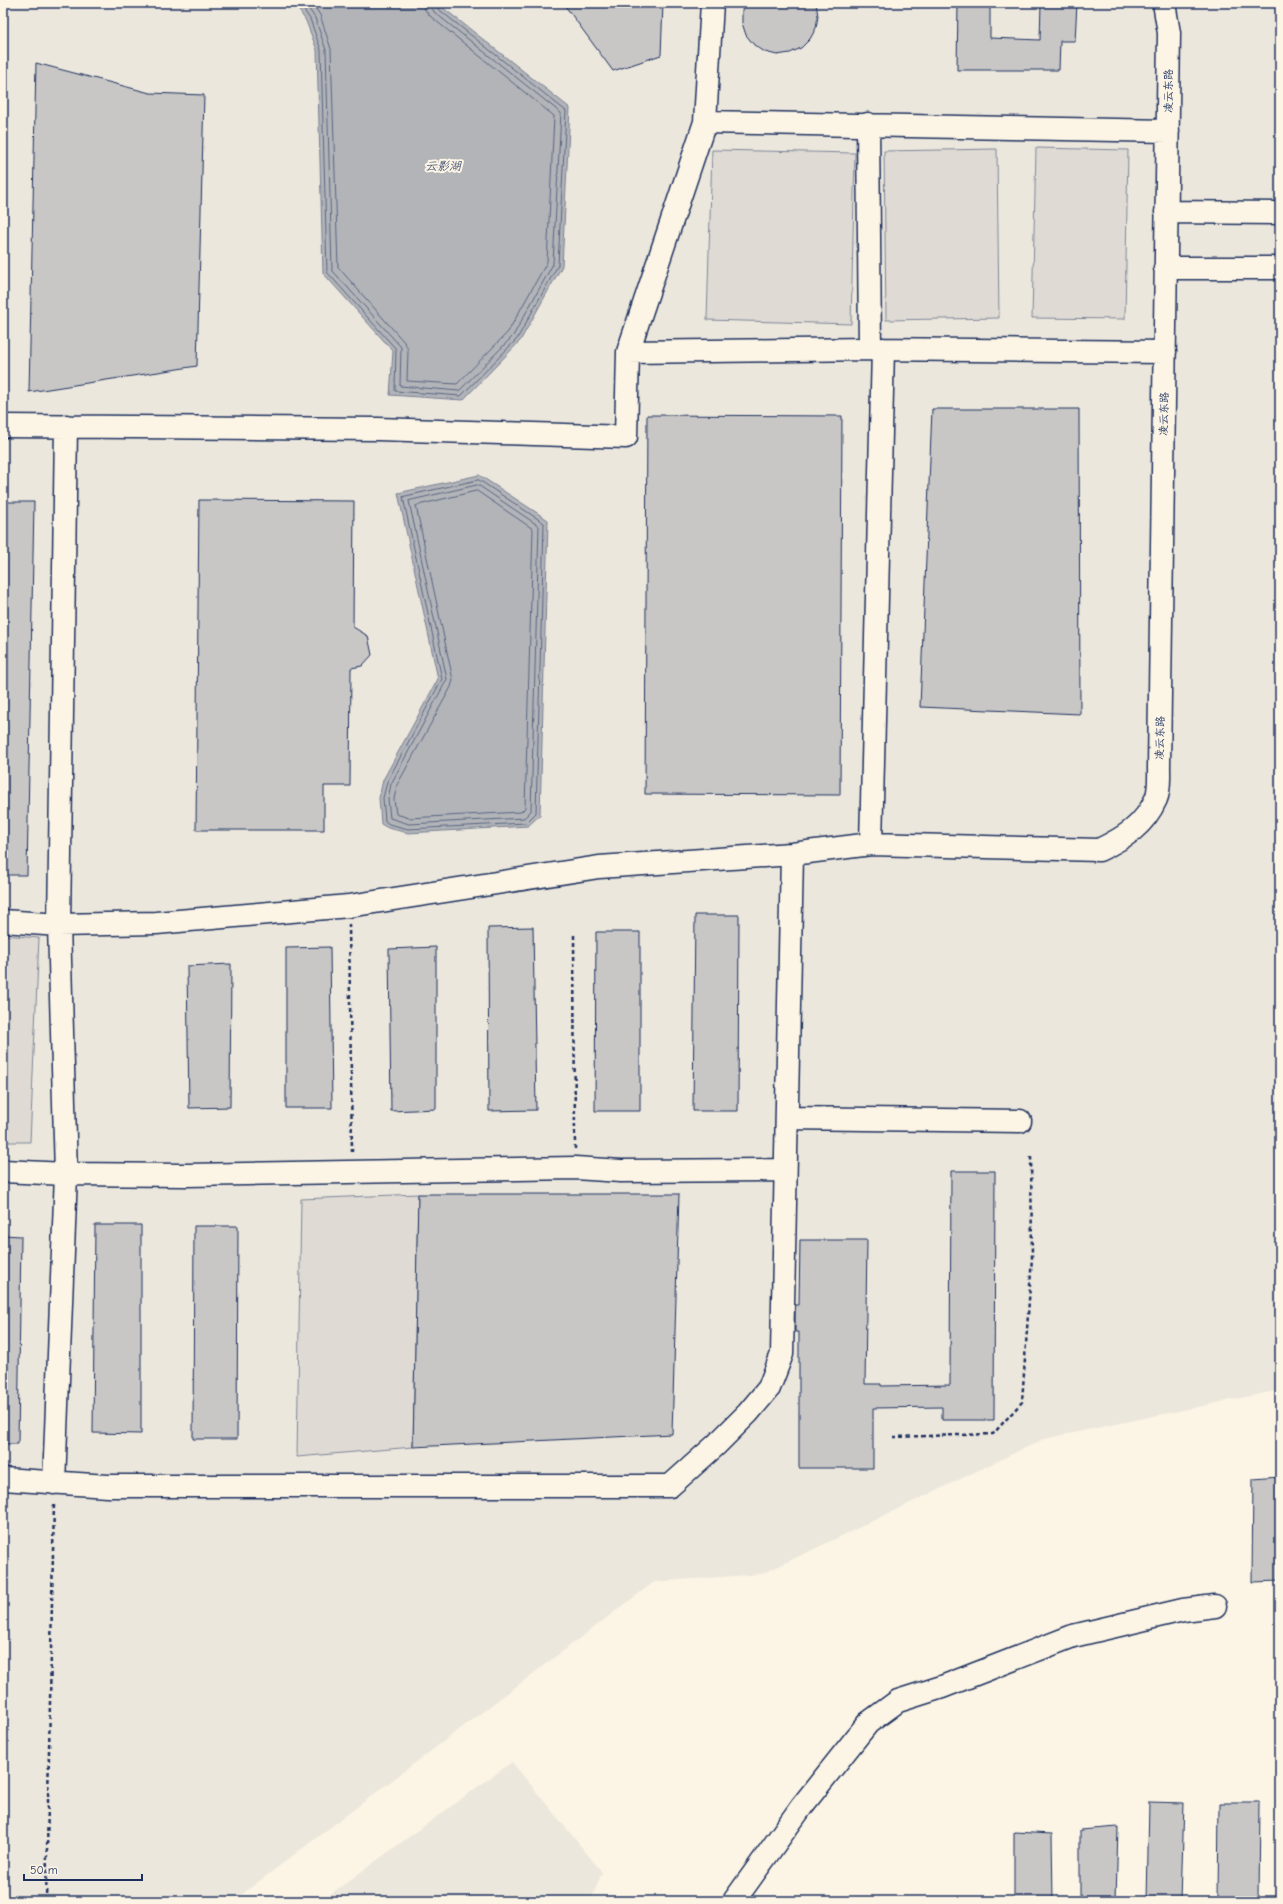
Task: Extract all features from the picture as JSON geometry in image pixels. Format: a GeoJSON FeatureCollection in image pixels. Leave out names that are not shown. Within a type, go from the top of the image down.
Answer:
{"type":"FeatureCollection","features":[{"type":"Feature","properties":{"kind":"street"},"geometry":{"type":"LineString","coordinates":[[3,426],[378,429],[626,437],[628,352],[705,122],[712,3]]}},
{"type":"Feature","properties":{"kind":"street","name":"凌云东路"},"geometry":{"type":"LineString","coordinates":[[3,921],[59,925],[156,923],[349,906],[599,867],[792,854],[871,844],[1099,850],[1123,838],[1142,822],[1157,798],[1159,767],[1169,33],[1164,3]]}},
{"type":"Feature","properties":{"kind":"street"},"geometry":{"type":"LineString","coordinates":[[705,122],[1168,131]]}},
{"type":"Feature","properties":{"kind":"street"},"geometry":{"type":"LineString","coordinates":[[868,124],[876,349],[871,844]]}},
{"type":"Feature","properties":{"kind":"street"},"geometry":{"type":"LineString","coordinates":[[1166,212],[1280,213]]}},
{"type":"Feature","properties":{"kind":"street"},"geometry":{"type":"LineString","coordinates":[[1165,268],[1280,268]]}},
{"type":"Feature","properties":{"kind":"street"},"geometry":{"type":"LineString","coordinates":[[628,352],[876,349],[1164,352]]}},
{"type":"Feature","properties":{"kind":"street"},"geometry":{"type":"LineString","coordinates":[[54,1483],[66,1174],[59,925],[66,426]]}},
{"type":"Feature","properties":{"kind":"street"},"geometry":{"type":"LineString","coordinates":[[3,1479],[108,1486],[670,1486],[716,1445],[769,1388],[782,1354],[792,854]]}},
{"type":"Feature","properties":{"kind":"street"},"geometry":{"type":"LineString","coordinates":[[787,1118],[1020,1121]]}},
{"type":"Feature","properties":{"kind":"street"},"geometry":{"type":"LineString","coordinates":[[3,1171],[66,1174],[186,1175],[575,1168],[621,1171],[785,1170]]}},
{"type":"Feature","properties":{"kind":"street"},"geometry":{"type":"LineString","coordinates":[[734,1901],[802,1806],[868,1723],[898,1701],[942,1687],[1073,1636],[1183,1610],[1215,1606]]}},
{"type":"Feature","properties":{"kind":"path"},"geometry":{"type":"LineString","coordinates":[[349,906],[352,1171]]}},
{"type":"Feature","properties":{"kind":"path"},"geometry":{"type":"LineString","coordinates":[[574,935],[575,1168]]}},
{"type":"Feature","properties":{"kind":"path"},"geometry":{"type":"LineString","coordinates":[[893,1437],[993,1434],[1022,1402],[1032,1257],[1032,1154]]}},
{"type":"Feature","properties":{"kind":"path"},"geometry":{"type":"LineString","coordinates":[[46,1901],[54,1483]]}},
{"type":"Feature","properties":{"kind":"shaded area"},"geometry":{"type":"Polygon","coordinates":[[[3,3],[1280,3],[1280,1390],[1044,1439],[762,1574],[654,1582],[233,1901],[3,1901],[3,3]]]}},
{"type":"Feature","properties":{"kind":"shaded area"},"geometry":{"type":"Polygon","coordinates":[[[1036,148],[1128,150],[1125,319],[1032,318],[1036,148]]]}},
{"type":"Feature","properties":{"kind":"shaded area"},"geometry":{"type":"Polygon","coordinates":[[[997,149],[999,318],[886,320],[884,151],[997,149]]]}},
{"type":"Feature","properties":{"kind":"shaded area"},"geometry":{"type":"Polygon","coordinates":[[[712,150],[855,153],[851,324],[707,320],[712,150]]]}},
{"type":"Feature","properties":{"kind":"shaded area"},"geometry":{"type":"Polygon","coordinates":[[[3,935],[39,938],[30,1142],[3,1142],[3,935]]]}},
{"type":"Feature","properties":{"kind":"shaded area"},"geometry":{"type":"Polygon","coordinates":[[[418,1194],[413,1447],[297,1457],[301,1199],[418,1194]]]}},
{"type":"Feature","properties":{"kind":"shaded area"},"geometry":{"type":"Polygon","coordinates":[[[512,1762],[602,1872],[591,1901],[321,1901],[512,1762]]]}},
{"type":"Feature","properties":{"kind":"water","name":"云影湖"},"geometry":{"type":"Polygon","coordinates":[[[294,3],[437,3],[570,108],[562,266],[520,341],[463,400],[390,395],[393,351],[323,273],[317,50],[306,21],[294,3]]]}},
{"type":"Feature","properties":{"kind":"water"},"geometry":{"type":"Polygon","coordinates":[[[479,475],[548,520],[540,815],[528,826],[408,833],[388,828],[381,824],[379,798],[383,780],[438,679],[398,493],[479,475]]]}},
{"type":"Feature","properties":{"kind":"building"},"geometry":{"type":"Polygon","coordinates":[[[563,3],[663,3],[661,55],[613,71],[563,3]]]}},
{"type":"Feature","properties":{"kind":"building"},"geometry":{"type":"Polygon","coordinates":[[[745,3],[816,3],[818,16],[816,28],[810,39],[801,48],[790,53],[777,55],[765,52],[754,45],[746,35],[742,23],[742,10],[745,3]]]}},
{"type":"Feature","properties":{"kind":"building"},"geometry":{"type":"Polygon","coordinates":[[[958,3],[990,3],[990,38],[1040,40],[1041,3],[1077,3],[1075,41],[1060,41],[1059,70],[957,70],[958,3]]]}},
{"type":"Feature","properties":{"kind":"building"},"geometry":{"type":"Polygon","coordinates":[[[36,63],[150,93],[204,95],[197,366],[29,392],[36,63]]]}},
{"type":"Feature","properties":{"kind":"building"},"geometry":{"type":"Polygon","coordinates":[[[932,409],[1079,409],[1080,714],[920,707],[932,409]]]}},
{"type":"Feature","properties":{"kind":"building"},"geometry":{"type":"Polygon","coordinates":[[[647,415],[842,416],[840,795],[645,794],[647,415]]]}},
{"type":"Feature","properties":{"kind":"building"},"geometry":{"type":"Polygon","coordinates":[[[199,500],[354,501],[353,627],[368,636],[372,655],[362,666],[351,668],[350,786],[324,786],[324,830],[196,830],[199,500]]]}},
{"type":"Feature","properties":{"kind":"building"},"geometry":{"type":"Polygon","coordinates":[[[3,502],[34,502],[27,875],[3,875],[3,502]]]}},
{"type":"Feature","properties":{"kind":"building"},"geometry":{"type":"Polygon","coordinates":[[[695,915],[739,915],[738,1111],[693,1111],[695,915]]]}},
{"type":"Feature","properties":{"kind":"building"},"geometry":{"type":"Polygon","coordinates":[[[533,927],[536,1110],[489,1111],[488,928],[533,927]]]}},
{"type":"Feature","properties":{"kind":"building"},"geometry":{"type":"Polygon","coordinates":[[[596,932],[640,932],[640,1111],[595,1111],[596,932]]]}},
{"type":"Feature","properties":{"kind":"building"},"geometry":{"type":"Polygon","coordinates":[[[330,947],[332,1108],[286,1108],[286,948],[330,947]]]}},
{"type":"Feature","properties":{"kind":"building"},"geometry":{"type":"Polygon","coordinates":[[[436,947],[436,1109],[391,1111],[389,949],[436,947]]]}},
{"type":"Feature","properties":{"kind":"building"},"geometry":{"type":"Polygon","coordinates":[[[231,964],[230,1107],[189,1108],[187,966],[231,964]]]}},
{"type":"Feature","properties":{"kind":"building"},"geometry":{"type":"Polygon","coordinates":[[[951,1171],[995,1171],[994,1420],[942,1420],[942,1407],[873,1408],[873,1468],[799,1468],[799,1332],[795,1332],[795,1305],[799,1305],[800,1240],[867,1240],[865,1384],[881,1384],[881,1386],[950,1385],[951,1171]]]}},
{"type":"Feature","properties":{"kind":"building"},"geometry":{"type":"Polygon","coordinates":[[[418,1194],[679,1194],[672,1434],[413,1447],[418,1194]]]}},
{"type":"Feature","properties":{"kind":"building"},"geometry":{"type":"Polygon","coordinates":[[[95,1225],[141,1225],[141,1434],[93,1433],[95,1225]]]}},
{"type":"Feature","properties":{"kind":"building"},"geometry":{"type":"Polygon","coordinates":[[[194,1226],[238,1226],[237,1439],[193,1439],[194,1226]]]}},
{"type":"Feature","properties":{"kind":"building"},"geometry":{"type":"Polygon","coordinates":[[[3,1235],[21,1236],[18,1444],[3,1444],[3,1235]]]}},
{"type":"Feature","properties":{"kind":"building"},"geometry":{"type":"Polygon","coordinates":[[[1280,1477],[1280,1581],[1252,1582],[1253,1479],[1280,1477]]]}},
{"type":"Feature","properties":{"kind":"building"},"geometry":{"type":"Polygon","coordinates":[[[1149,1802],[1184,1803],[1181,1901],[1147,1901],[1149,1802]]]}},
{"type":"Feature","properties":{"kind":"building"},"geometry":{"type":"Polygon","coordinates":[[[1219,1803],[1260,1803],[1259,1901],[1218,1901],[1219,1803]]]}},
{"type":"Feature","properties":{"kind":"building"},"geometry":{"type":"Polygon","coordinates":[[[1118,1827],[1116,1901],[1080,1901],[1080,1830],[1118,1827]]]}},
{"type":"Feature","properties":{"kind":"building"},"geometry":{"type":"Polygon","coordinates":[[[1014,1832],[1052,1834],[1053,1901],[1014,1901],[1014,1832]]]}}]}
